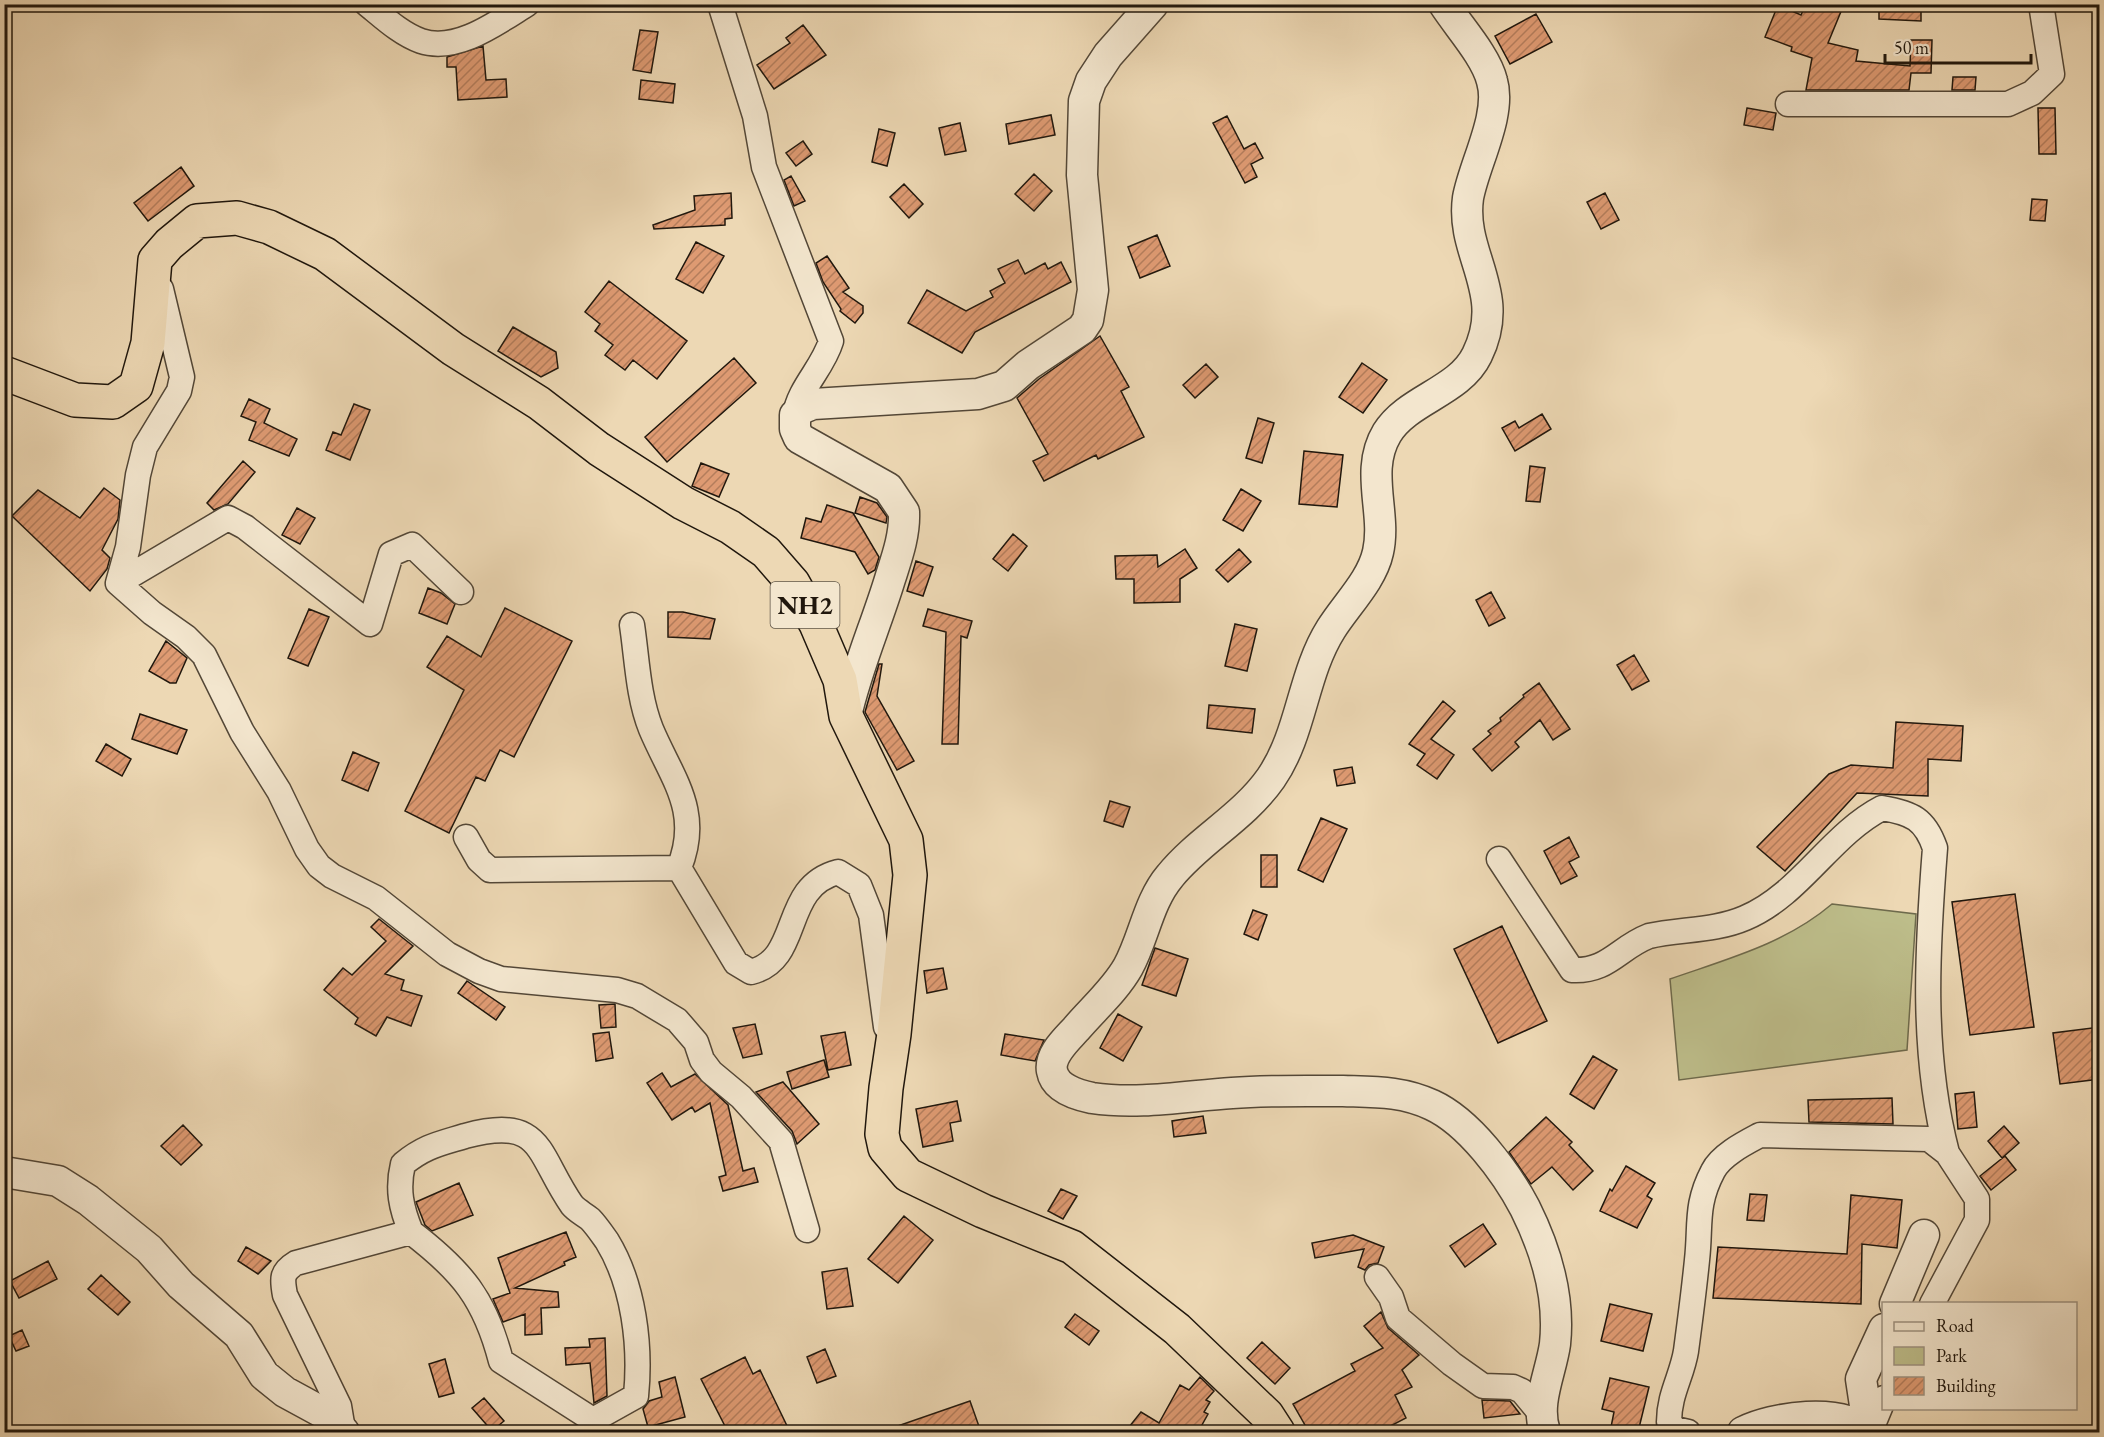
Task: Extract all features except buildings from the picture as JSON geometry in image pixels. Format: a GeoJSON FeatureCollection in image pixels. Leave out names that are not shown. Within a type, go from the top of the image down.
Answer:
{"type":"FeatureCollection","features":[{"type":"Feature","properties":{"kind":"highway","name":"NH2"},"geometry":{"type":"LineString","coordinates":[[155,260],[168,244],[197,221],[237,218],[269,227],[325,254],[453,349],[538,404],[599,448],[683,503],[730,527],[766,552],[793,583],[816,624],[840,680],[846,716],[906,840],[909,893],[882,1134],[885,1148],[908,1175],[983,1211],[1072,1246],[1177,1329],[1268,1415],[1278,1432]]}},
{"type":"Feature","properties":{"kind":"highway"},"geometry":{"type":"LineString","coordinates":[[4,373],[75,400],[113,402],[136,386],[148,343],[155,260]]}},
{"type":"Feature","properties":{"kind":"street"},"geometry":{"type":"LineString","coordinates":[[367,4],[393,25],[421,41],[448,42],[483,32],[527,4]]}},
{"type":"Feature","properties":{"kind":"street"},"geometry":{"type":"LineString","coordinates":[[720,4],[755,116],[764,167],[831,341],[824,360],[798,398],[795,429],[800,438],[888,488],[904,512],[901,547],[852,691],[846,716]]}},
{"type":"Feature","properties":{"kind":"street"},"geometry":{"type":"LineString","coordinates":[[795,415],[803,408],[813,404],[978,394],[995,389],[1004,386],[1028,365],[1082,329],[1091,309],[1093,290],[1082,175],[1084,101],[1091,81],[1108,55],[1153,4]]}},
{"type":"Feature","properties":{"kind":"street"},"geometry":{"type":"LineString","coordinates":[[1444,4],[1484,63],[1494,83],[1493,103],[1486,134],[1468,198],[1468,227],[1486,285],[1488,308],[1486,329],[1475,360],[1436,396],[1411,409],[1388,432],[1379,455],[1376,482],[1379,549],[1364,582],[1317,653],[1297,723],[1284,755],[1270,780],[1223,830],[1170,876],[1155,902],[1127,969],[1116,985],[1063,1044],[1053,1059],[1052,1069],[1055,1079],[1067,1090],[1085,1097],[1119,1100],[1267,1092],[1396,1092],[1433,1105],[1455,1119],[1494,1163],[1525,1210],[1556,1295],[1555,1345],[1543,1423]]}},
{"type":"Feature","properties":{"kind":"street"},"geometry":{"type":"LineString","coordinates":[[1788,104],[2008,104],[2032,93],[2052,74],[2041,4]]}},
{"type":"Feature","properties":{"kind":"street"},"geometry":{"type":"LineString","coordinates":[[118,583],[128,547],[145,447],[179,391],[182,377],[167,324],[155,260]]}},
{"type":"Feature","properties":{"kind":"street"},"geometry":{"type":"LineString","coordinates":[[118,583],[228,518],[244,527],[370,624],[391,554],[411,545],[461,592]]}},
{"type":"Feature","properties":{"kind":"street"},"geometry":{"type":"LineString","coordinates":[[118,583],[152,612],[186,636],[204,655],[242,732],[279,791],[307,849],[319,866],[332,876],[376,898],[447,954],[479,971],[501,979],[617,990],[638,996],[677,1020],[696,1042],[702,1060],[711,1072],[741,1097],[781,1141],[807,1230]]}},
{"type":"Feature","properties":{"kind":"street"},"geometry":{"type":"LineString","coordinates":[[632,625],[643,700],[651,728],[684,798],[688,820],[687,848],[679,868]]}},
{"type":"Feature","properties":{"kind":"street"},"geometry":{"type":"LineString","coordinates":[[1498,859],[1572,970],[1590,971],[1649,936],[1745,918],[1772,902],[1820,862],[1858,823],[1882,808],[1913,817],[1923,824],[1935,848],[1928,1037],[1937,1114],[1947,1153],[1977,1199],[1977,1220],[1933,1302]]}},
{"type":"Feature","properties":{"kind":"street"},"geometry":{"type":"LineString","coordinates":[[466,837],[479,860],[490,870],[679,868]]}},
{"type":"Feature","properties":{"kind":"street"},"geometry":{"type":"LineString","coordinates":[[679,868],[736,963],[751,972],[767,968],[781,951],[807,891],[822,876],[838,872],[859,885],[871,915],[890,1059]]}},
{"type":"Feature","properties":{"kind":"street"},"geometry":{"type":"LineString","coordinates":[[502,1128],[514,1130],[526,1137],[547,1158],[574,1207],[590,1219],[607,1242],[622,1276],[633,1316],[639,1362],[636,1396],[593,1420],[501,1361],[490,1322],[474,1292],[454,1269],[411,1232],[402,1210],[399,1194],[403,1164],[421,1149],[502,1128]]}},
{"type":"Feature","properties":{"kind":"street"},"geometry":{"type":"LineString","coordinates":[[1688,1432],[1676,1429],[1669,1422],[1669,1415],[1672,1393],[1686,1354],[1698,1258],[1698,1209],[1714,1168],[1742,1144],[1760,1135],[1929,1139],[1947,1153]]}},
{"type":"Feature","properties":{"kind":"street"},"geometry":{"type":"LineString","coordinates":[[4,1172],[58,1181],[88,1200],[149,1249],[181,1285],[239,1335],[264,1375],[285,1392],[331,1417],[343,1431]]}},
{"type":"Feature","properties":{"kind":"street"},"geometry":{"type":"LineString","coordinates":[[343,1431],[339,1406],[285,1295],[282,1279],[285,1270],[296,1263],[411,1232]]}},
{"type":"Feature","properties":{"kind":"street"},"geometry":{"type":"LineString","coordinates":[[1896,1302],[1924,1236]]}},
{"type":"Feature","properties":{"kind":"street"},"geometry":{"type":"LineString","coordinates":[[1377,1276],[1391,1297],[1398,1318],[1452,1364],[1483,1386],[1513,1387],[1522,1391],[1543,1423]]}},
{"type":"Feature","properties":{"kind":"street"},"geometry":{"type":"LineString","coordinates":[[1868,1432],[1862,1379],[1882,1334]]}},
{"type":"Feature","properties":{"kind":"street"},"geometry":{"type":"LineString","coordinates":[[1868,1432],[1882,1402]]}},
{"type":"Feature","properties":{"kind":"street"},"geometry":{"type":"LineString","coordinates":[[1743,1432],[1768,1423],[1795,1418],[1823,1418],[1849,1420],[1868,1432]]}},
{"type":"Feature","properties":{"kind":"green space"},"geometry":{"type":"Polygon","coordinates":[[[1832,904],[1916,914],[1907,1050],[1679,1080],[1670,979],[1775,940],[1814,918],[1832,904]]]}}]}
